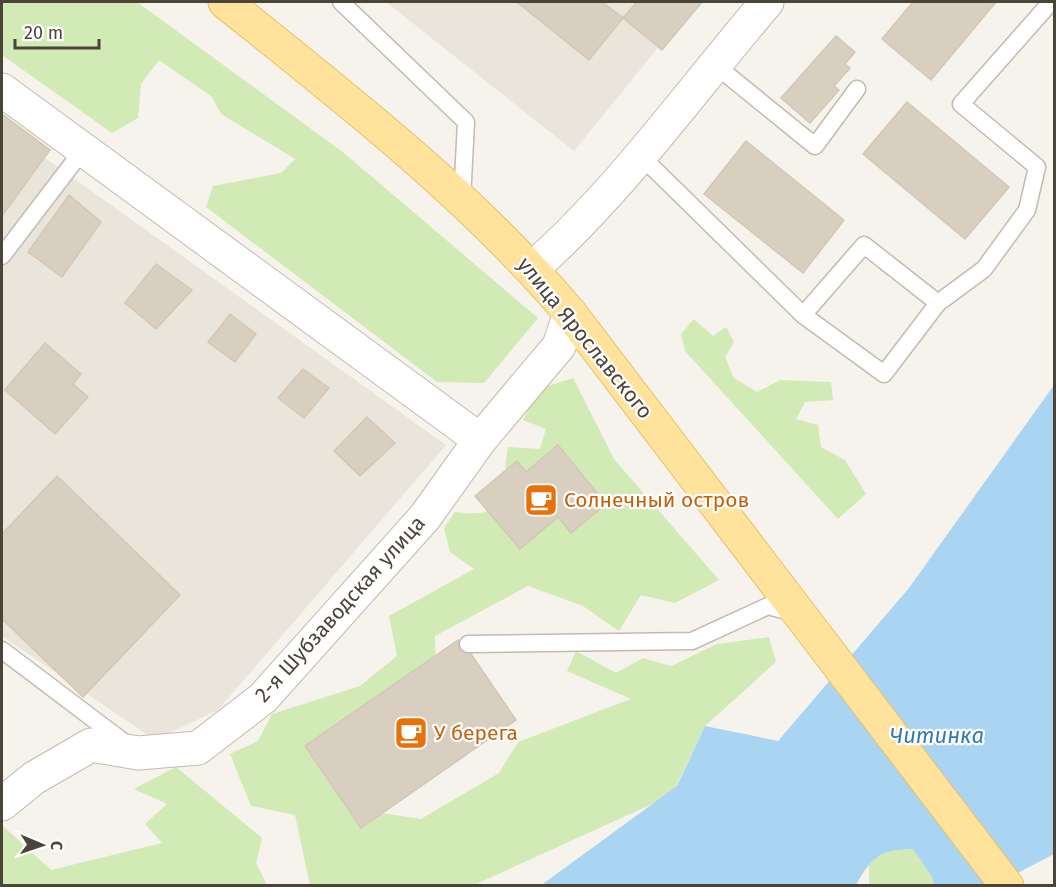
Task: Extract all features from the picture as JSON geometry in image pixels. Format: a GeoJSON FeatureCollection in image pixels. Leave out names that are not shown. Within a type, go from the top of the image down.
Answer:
{"type":"FeatureCollection","features":[{"type":"Feature","properties":{"kind":"main road","name":"улица Ярославского"},"geometry":{"type":"LineString","coordinates":[[225,2],[388,132],[532,268],[570,313],[1007,885]]}},
{"type":"Feature","properties":{"kind":"street"},"geometry":{"type":"LineString","coordinates":[[532,268],[568,237],[642,157],[714,64],[767,2]]}},
{"type":"Feature","properties":{"kind":"street"},"geometry":{"type":"LineString","coordinates":[[2,90],[480,440]]}},
{"type":"Feature","properties":{"kind":"street","name":"2-я Шубзаводская улица"},"geometry":{"type":"LineString","coordinates":[[2,804],[34,778],[91,745],[138,753],[198,748],[263,698],[425,517],[480,440],[559,346],[570,313]]}},
{"type":"Feature","properties":{"kind":"lane"},"geometry":{"type":"LineString","coordinates":[[341,2],[466,122],[462,200]]}},
{"type":"Feature","properties":{"kind":"lane"},"geometry":{"type":"LineString","coordinates":[[642,157],[803,315],[884,374],[938,303],[984,269],[1027,210],[1037,167],[960,104],[1051,2]]}},
{"type":"Feature","properties":{"kind":"lane"},"geometry":{"type":"LineString","coordinates":[[714,64],[815,146],[857,89]]}},
{"type":"Feature","properties":{"kind":"lane"},"geometry":{"type":"LineString","coordinates":[[2,256],[84,150]]}},
{"type":"Feature","properties":{"kind":"lane"},"geometry":{"type":"LineString","coordinates":[[803,315],[864,244],[938,303]]}},
{"type":"Feature","properties":{"kind":"lane"},"geometry":{"type":"LineString","coordinates":[[468,644],[692,641],[768,606],[801,615]]}},
{"type":"Feature","properties":{"kind":"lane"},"geometry":{"type":"LineString","coordinates":[[2,650],[138,753]]}},
{"type":"Feature","properties":{"kind":"shaded area"},"geometry":{"type":"Polygon","coordinates":[[[386,2],[695,2],[574,151],[386,2]]]}},
{"type":"Feature","properties":{"kind":"shaded area"},"geometry":{"type":"Polygon","coordinates":[[[2,127],[446,445],[218,710],[155,740],[2,636],[2,127]]]}},
{"type":"Feature","properties":{"kind":"green space"},"geometry":{"type":"Polygon","coordinates":[[[2,2],[137,2],[344,153],[538,318],[484,383],[437,382],[206,207],[213,186],[281,173],[295,159],[221,114],[212,97],[159,60],[141,84],[138,118],[112,133],[2,55],[2,2]]]}},
{"type":"Feature","properties":{"kind":"green space"},"geometry":{"type":"Polygon","coordinates":[[[694,319],[713,336],[726,327],[734,342],[725,357],[734,378],[757,392],[780,380],[831,382],[833,400],[805,402],[796,419],[818,425],[821,447],[845,460],[866,494],[838,519],[685,351],[681,334],[694,319]]]}},
{"type":"Feature","properties":{"kind":"green space"},"geometry":{"type":"Polygon","coordinates":[[[573,378],[614,459],[719,580],[675,603],[641,595],[619,631],[583,606],[528,586],[435,636],[436,668],[355,809],[421,819],[499,773],[518,742],[631,699],[567,671],[576,651],[616,673],[643,658],[671,666],[717,644],[769,637],[776,662],[705,726],[672,795],[474,885],[310,885],[295,815],[251,806],[230,754],[258,741],[272,714],[360,686],[397,656],[389,616],[474,569],[450,552],[444,528],[455,512],[485,512],[507,498],[520,481],[505,467],[508,447],[540,449],[546,429],[523,420],[539,389],[573,378]]]}},
{"type":"Feature","properties":{"kind":"green space"},"geometry":{"type":"Polygon","coordinates":[[[176,767],[262,838],[256,863],[267,885],[2,885],[2,825],[51,870],[162,843],[145,824],[167,804],[134,789],[176,767]]]}},
{"type":"Feature","properties":{"kind":"green space"},"geometry":{"type":"Polygon","coordinates":[[[893,849],[913,849],[932,877],[934,885],[869,886],[869,862],[893,849]]]}},
{"type":"Feature","properties":{"kind":"water","name":"Читинка"},"geometry":{"type":"Polygon","coordinates":[[[1054,385],[1054,854],[994,885],[934,885],[932,877],[913,849],[902,849],[884,853],[878,857],[867,868],[856,885],[540,886],[677,786],[705,726],[778,741],[909,588],[1054,385]]]}},
{"type":"Feature","properties":{"kind":"building"},"geometry":{"type":"Polygon","coordinates":[[[517,2],[602,2],[623,18],[589,60],[517,2]]]}},
{"type":"Feature","properties":{"kind":"building"},"geometry":{"type":"Polygon","coordinates":[[[637,2],[702,2],[662,50],[623,18],[637,2]]]}},
{"type":"Feature","properties":{"kind":"building"},"geometry":{"type":"Polygon","coordinates":[[[913,2],[996,2],[931,80],[882,39],[913,2]]]}},
{"type":"Feature","properties":{"kind":"building"},"geometry":{"type":"Polygon","coordinates":[[[836,36],[855,52],[845,64],[850,68],[834,86],[839,90],[810,123],[781,98],[836,36]]]}},
{"type":"Feature","properties":{"kind":"building"},"geometry":{"type":"Polygon","coordinates":[[[907,102],[1009,187],[965,239],[863,154],[907,102]]]}},
{"type":"Feature","properties":{"kind":"building"},"geometry":{"type":"Polygon","coordinates":[[[2,114],[50,150],[2,216],[2,114]]]}},
{"type":"Feature","properties":{"kind":"building"},"geometry":{"type":"Polygon","coordinates":[[[746,141],[844,220],[803,273],[704,194],[746,141]]]}},
{"type":"Feature","properties":{"kind":"building"},"geometry":{"type":"Polygon","coordinates":[[[69,195],[101,222],[62,277],[28,252],[69,195]]]}},
{"type":"Feature","properties":{"kind":"building"},"geometry":{"type":"Polygon","coordinates":[[[156,264],[192,290],[156,329],[125,303],[156,264]]]}},
{"type":"Feature","properties":{"kind":"building"},"geometry":{"type":"Polygon","coordinates":[[[230,314],[256,334],[235,362],[208,342],[230,314]]]}},
{"type":"Feature","properties":{"kind":"building"},"geometry":{"type":"Polygon","coordinates":[[[45,343],[81,374],[73,384],[88,397],[55,434],[5,390],[45,343]]]}},
{"type":"Feature","properties":{"kind":"building"},"geometry":{"type":"Polygon","coordinates":[[[303,369],[329,388],[304,418],[278,398],[303,369]]]}},
{"type":"Feature","properties":{"kind":"building"},"geometry":{"type":"Polygon","coordinates":[[[367,417],[395,443],[360,476],[334,451],[367,417]]]}},
{"type":"Feature","properties":{"kind":"building","name":"Солнечный остров"},"geometry":{"type":"Polygon","coordinates":[[[558,445],[606,504],[571,533],[558,517],[520,549],[475,496],[517,461],[526,472],[558,445]]]}},
{"type":"Feature","properties":{"kind":"building"},"geometry":{"type":"Polygon","coordinates":[[[57,476],[180,595],[83,697],[2,619],[2,534],[57,476]]]}},
{"type":"Feature","properties":{"kind":"building","name":"У берега"},"geometry":{"type":"Polygon","coordinates":[[[458,640],[459,650],[471,654],[516,720],[361,828],[305,746],[458,640]]]}},
{"type":"Feature","properties":{"kind":"place","name":"Солнечный остров"},"geometry":{"type":"Point","coordinates":[541,500]}},
{"type":"Feature","properties":{"kind":"place","name":"У берега"},"geometry":{"type":"Point","coordinates":[411,733]}}]}
